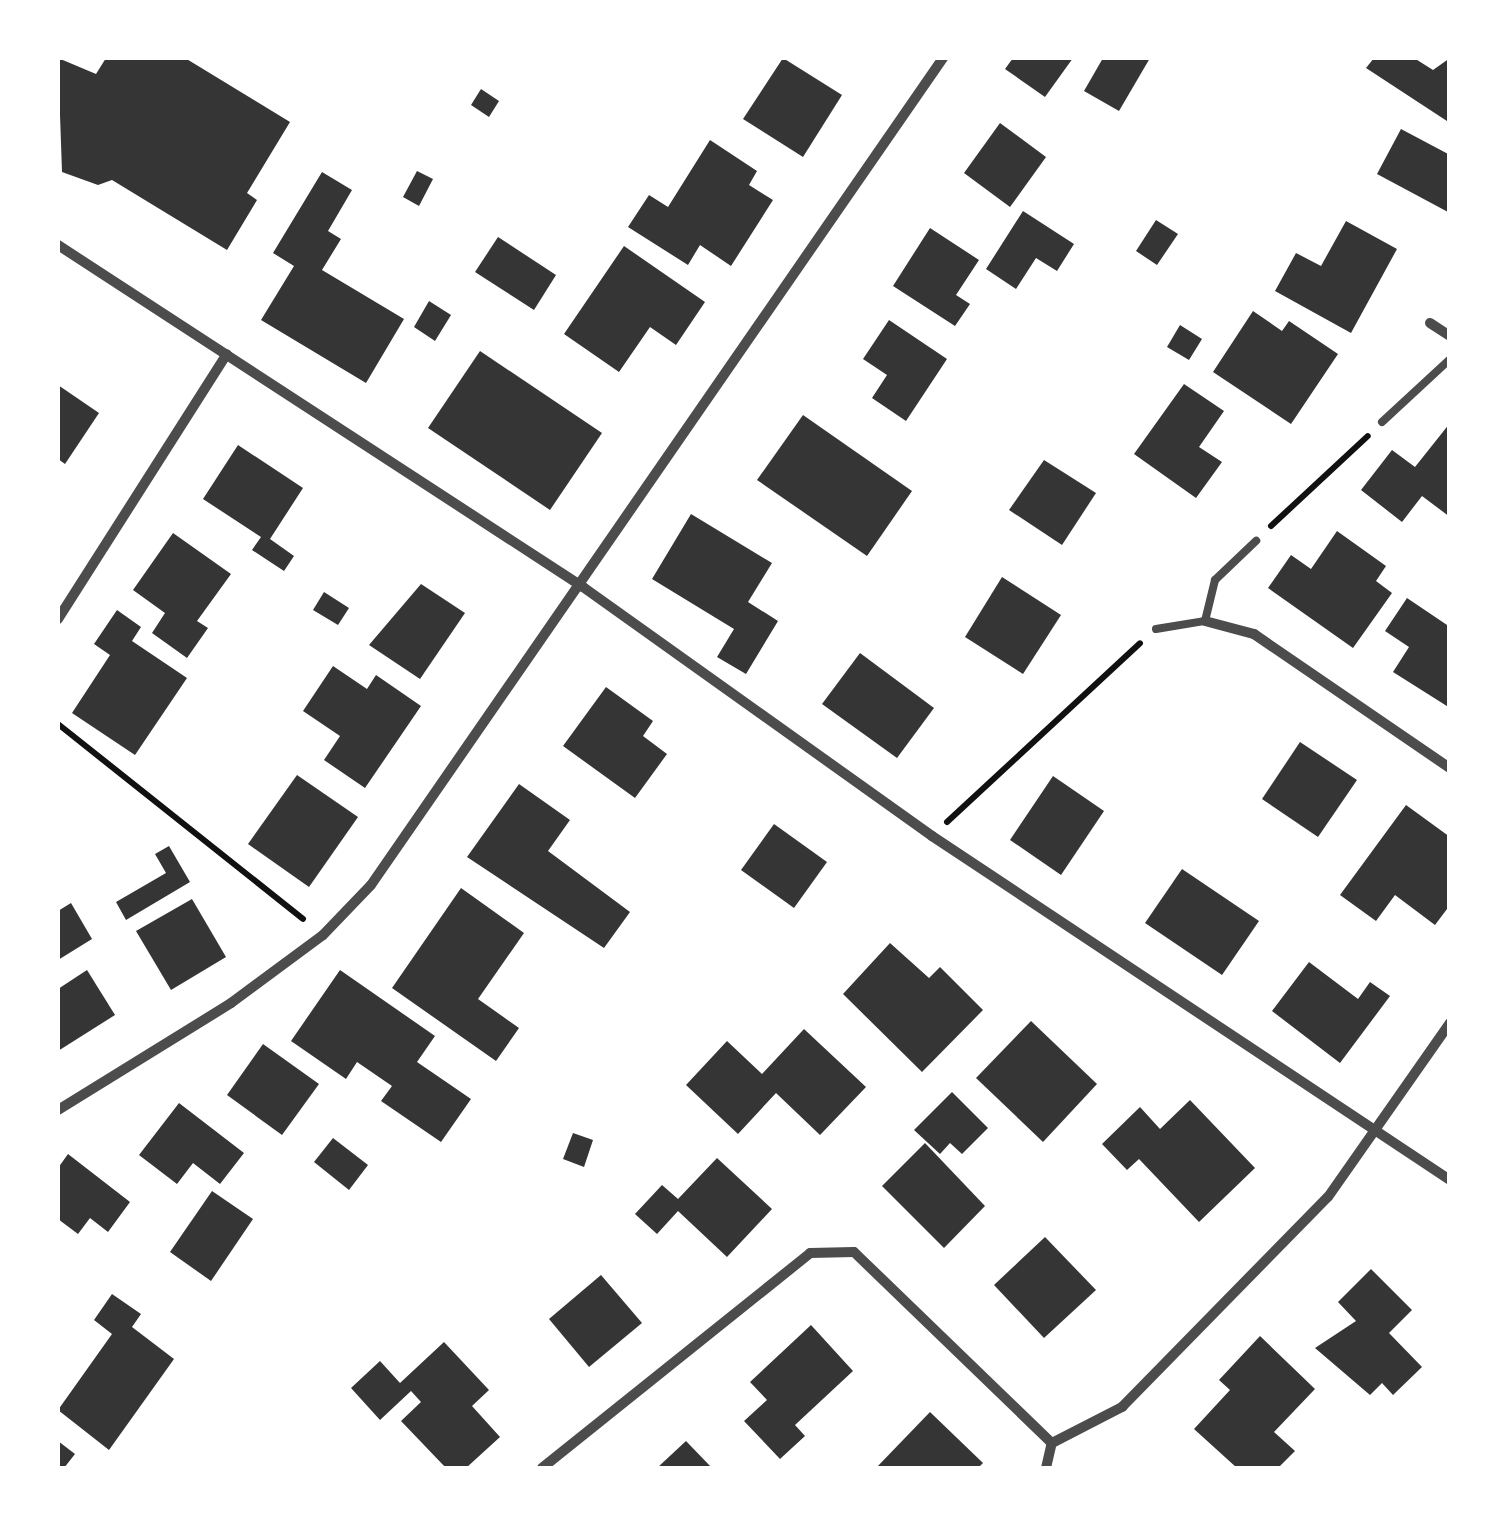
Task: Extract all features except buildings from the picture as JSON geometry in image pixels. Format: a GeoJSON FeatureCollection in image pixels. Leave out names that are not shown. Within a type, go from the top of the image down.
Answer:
{"type":"FeatureCollection","features":[{"type":"Feature","properties":{"kind":"street"},"geometry":{"type":"LineString","coordinates":[[58,1110],[323,935],[404,845],[943,58]]}},
{"type":"Feature","properties":{"kind":"street"},"geometry":{"type":"LineString","coordinates":[[58,245],[583,588],[932,836],[1378,1128],[1450,1180]]}},
{"type":"Feature","properties":{"kind":"street"},"geometry":{"type":"LineString","coordinates":[[1430,323],[1450,336]]}},
{"type":"Feature","properties":{"kind":"street"},"geometry":{"type":"LineString","coordinates":[[58,619],[227,354]]}},
{"type":"Feature","properties":{"kind":"street"},"geometry":{"type":"LineString","coordinates":[[1205,620],[1254,634],[1450,768]]}},
{"type":"Feature","properties":{"kind":"street"},"geometry":{"type":"LineString","coordinates":[[1046,1468],[1052,1443],[1122,1407],[1328,1196],[1450,1024]]}},
{"type":"Feature","properties":{"kind":"street"},"geometry":{"type":"LineString","coordinates":[[542,1468],[810,1253],[854,1252],[1052,1443]]}},
{"type":"Feature","properties":{"kind":"lane"},"geometry":{"type":"LineString","coordinates":[[1382,422],[1450,360]]}},
{"type":"Feature","properties":{"kind":"lane"},"geometry":{"type":"LineString","coordinates":[[1156,629],[1205,620],[1215,580],[1256,541]]}},
{"type":"Feature","properties":{"kind":"path"},"geometry":{"type":"LineString","coordinates":[[1256,541],[1382,422]]}},
{"type":"Feature","properties":{"kind":"path"},"geometry":{"type":"LineString","coordinates":[[932,836],[1156,629]]}},
{"type":"Feature","properties":{"kind":"path"},"geometry":{"type":"LineString","coordinates":[[58,724],[323,935]]}}]}
